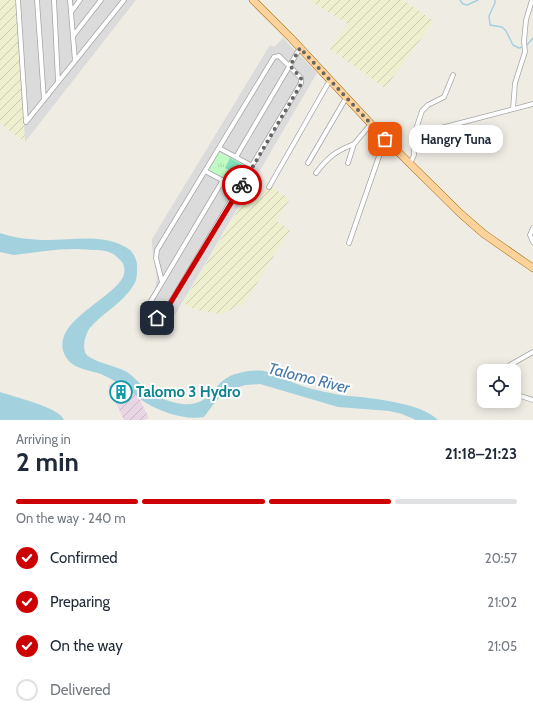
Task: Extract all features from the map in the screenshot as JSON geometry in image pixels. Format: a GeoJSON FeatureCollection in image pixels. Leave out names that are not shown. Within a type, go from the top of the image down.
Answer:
{"type":"FeatureCollection","features":[{"type":"Feature","properties":{"kind":"main road"},"geometry":{"type":"LineString","coordinates":[[253,0],[385,139],[474,226],[533,268]]}},
{"type":"Feature","properties":{"kind":"street"},"geometry":{"type":"LineString","coordinates":[[18,0],[26,122],[124,0]]}},
{"type":"Feature","properties":{"kind":"street"},"geometry":{"type":"LineString","coordinates":[[37,0],[44,100]]}},
{"type":"Feature","properties":{"kind":"street"},"geometry":{"type":"LineString","coordinates":[[54,0],[58,82]]}},
{"type":"Feature","properties":{"kind":"street"},"geometry":{"type":"LineString","coordinates":[[70,0],[75,61]]}},
{"type":"Feature","properties":{"kind":"street"},"geometry":{"type":"LineString","coordinates":[[71,12],[80,0]]}},
{"type":"Feature","properties":{"kind":"street"},"geometry":{"type":"LineString","coordinates":[[73,36],[101,0]]}},
{"type":"Feature","properties":{"kind":"street"},"geometry":{"type":"LineString","coordinates":[[513,109],[515,83],[525,52],[524,41],[526,20],[532,0]]}},
{"type":"Feature","properties":{"kind":"street"},"geometry":{"type":"LineString","coordinates":[[236,158],[300,48]]}},
{"type":"Feature","properties":{"kind":"street"},"geometry":{"type":"LineString","coordinates":[[162,282],[156,253],[274,57],[278,55],[281,56],[301,78],[301,84],[160,320],[153,314],[150,305],[153,297],[162,282],[223,180]]}},
{"type":"Feature","properties":{"kind":"street"},"geometry":{"type":"LineString","coordinates":[[410,164],[414,155],[414,134],[424,108],[444,97],[454,75]]}},
{"type":"Feature","properties":{"kind":"street"},"geometry":{"type":"LineString","coordinates":[[269,187],[330,80]]}},
{"type":"Feature","properties":{"kind":"street"},"geometry":{"type":"LineString","coordinates":[[308,163],[346,98]]}},
{"type":"Feature","properties":{"kind":"street"},"geometry":{"type":"LineString","coordinates":[[414,134],[533,104]]}},
{"type":"Feature","properties":{"kind":"street"},"geometry":{"type":"LineString","coordinates":[[348,164],[354,144],[371,124]]}},
{"type":"Feature","properties":{"kind":"street"},"geometry":{"type":"LineString","coordinates":[[349,243],[385,139]]}},
{"type":"Feature","properties":{"kind":"street"},"geometry":{"type":"LineString","coordinates":[[316,173],[333,154],[354,144]]}},
{"type":"Feature","properties":{"kind":"street"},"geometry":{"type":"LineString","coordinates":[[219,148],[252,166]]}},
{"type":"Feature","properties":{"kind":"street"},"geometry":{"type":"LineString","coordinates":[[205,171],[239,189]]}},
{"type":"Feature","properties":{"kind":"street"},"geometry":{"type":"LineString","coordinates":[[533,228],[530,235],[533,242]]}},
{"type":"Feature","properties":{"kind":"street"},"geometry":{"type":"LineString","coordinates":[[512,364],[533,352]]}},
{"type":"Feature","properties":{"kind":"street"},"geometry":{"type":"LineString","coordinates":[[521,396],[533,400]]}},
{"type":"Feature","properties":{"kind":"shaded area"},"geometry":{"type":"Polygon","coordinates":[[[16,0],[136,0],[25,142],[16,0]]]}},
{"type":"Feature","properties":{"kind":"shaded area"},"geometry":{"type":"Polygon","coordinates":[[[283,38],[317,73],[163,335],[150,325],[148,316],[149,300],[155,290],[157,277],[152,239],[270,45],[274,47],[283,38]]]}},
{"type":"Feature","properties":{"kind":"shaded area"},"geometry":{"type":"Polygon","coordinates":[[[117,382],[135,393],[149,418],[144,420],[124,420],[108,386],[117,382]]]}},
{"type":"Feature","properties":{"kind":"green space"},"geometry":{"type":"Polygon","coordinates":[[[0,0],[16,0],[25,142],[9,131],[0,122],[0,0]]]}},
{"type":"Feature","properties":{"kind":"green space"},"geometry":{"type":"Polygon","coordinates":[[[309,0],[403,0],[434,21],[385,88],[330,49],[348,24],[309,0]]]}},
{"type":"Feature","properties":{"kind":"green space"},"geometry":{"type":"Polygon","coordinates":[[[219,152],[249,167],[238,186],[208,171],[219,152]]]}},
{"type":"Feature","properties":{"kind":"green space"},"geometry":{"type":"Polygon","coordinates":[[[230,158],[246,167],[241,176],[225,168],[230,158]]]}},
{"type":"Feature","properties":{"kind":"green space"},"geometry":{"type":"Polygon","coordinates":[[[267,184],[290,199],[276,221],[290,230],[244,304],[221,314],[196,310],[183,303],[248,193],[258,199],[267,184]]]}},
{"type":"Feature","properties":{"kind":"water"},"geometry":{"type":"Polygon","coordinates":[[[0,233],[35,240],[101,239],[111,241],[130,250],[137,263],[137,275],[135,282],[123,298],[89,329],[84,342],[84,348],[89,357],[127,372],[154,395],[182,404],[193,404],[207,397],[223,380],[230,376],[245,372],[264,371],[308,388],[342,395],[391,401],[412,406],[422,410],[438,420],[416,420],[402,414],[389,411],[338,407],[260,384],[245,385],[225,393],[216,401],[204,417],[182,417],[160,410],[143,401],[110,378],[73,365],[66,357],[62,345],[65,334],[73,323],[117,285],[123,277],[124,265],[122,262],[112,254],[100,250],[63,249],[14,255],[0,252],[0,233]]]}},
{"type":"Feature","properties":{"kind":"water"},"geometry":{"type":"Polygon","coordinates":[[[0,392],[45,407],[60,415],[64,420],[0,420],[0,392]]]}},
{"type":"Feature","properties":{"kind":"waterway"},"geometry":{"type":"LineString","coordinates":[[460,0],[463,4],[467,5],[478,0]]}},
{"type":"Feature","properties":{"kind":"waterway"},"geometry":{"type":"LineString","coordinates":[[495,0],[489,16],[490,25],[502,27],[506,31],[513,45],[519,48],[523,47]]}},
{"type":"Feature","properties":{"kind":"waterway"},"geometry":{"type":"LineString","coordinates":[[527,45],[533,38]]}},
{"type":"Feature","properties":{"kind":"way so far"},"geometry":{"type":"LineString","coordinates":[[242,185],[301,84],[301,78],[290,66],[300,48],[385,139]]}},
{"type":"Feature","properties":{"kind":"place","name":"Hangry Tuna"},"geometry":{"type":"Point","coordinates":[385,139]}},
{"type":"Feature","properties":{"kind":"place","name":"Talomo 3 Hydro"},"geometry":{"type":"Point","coordinates":[121,392]}},
{"type":"Feature","properties":{"kind":"route"},"geometry":{"type":"LineString","coordinates":[[157,318],[160,320],[242,185]]}},
{"type":"Feature","properties":{"kind":"water label","name":"Talomo River"},"geometry":{"type":"Point","coordinates":[309,378]}}]}
